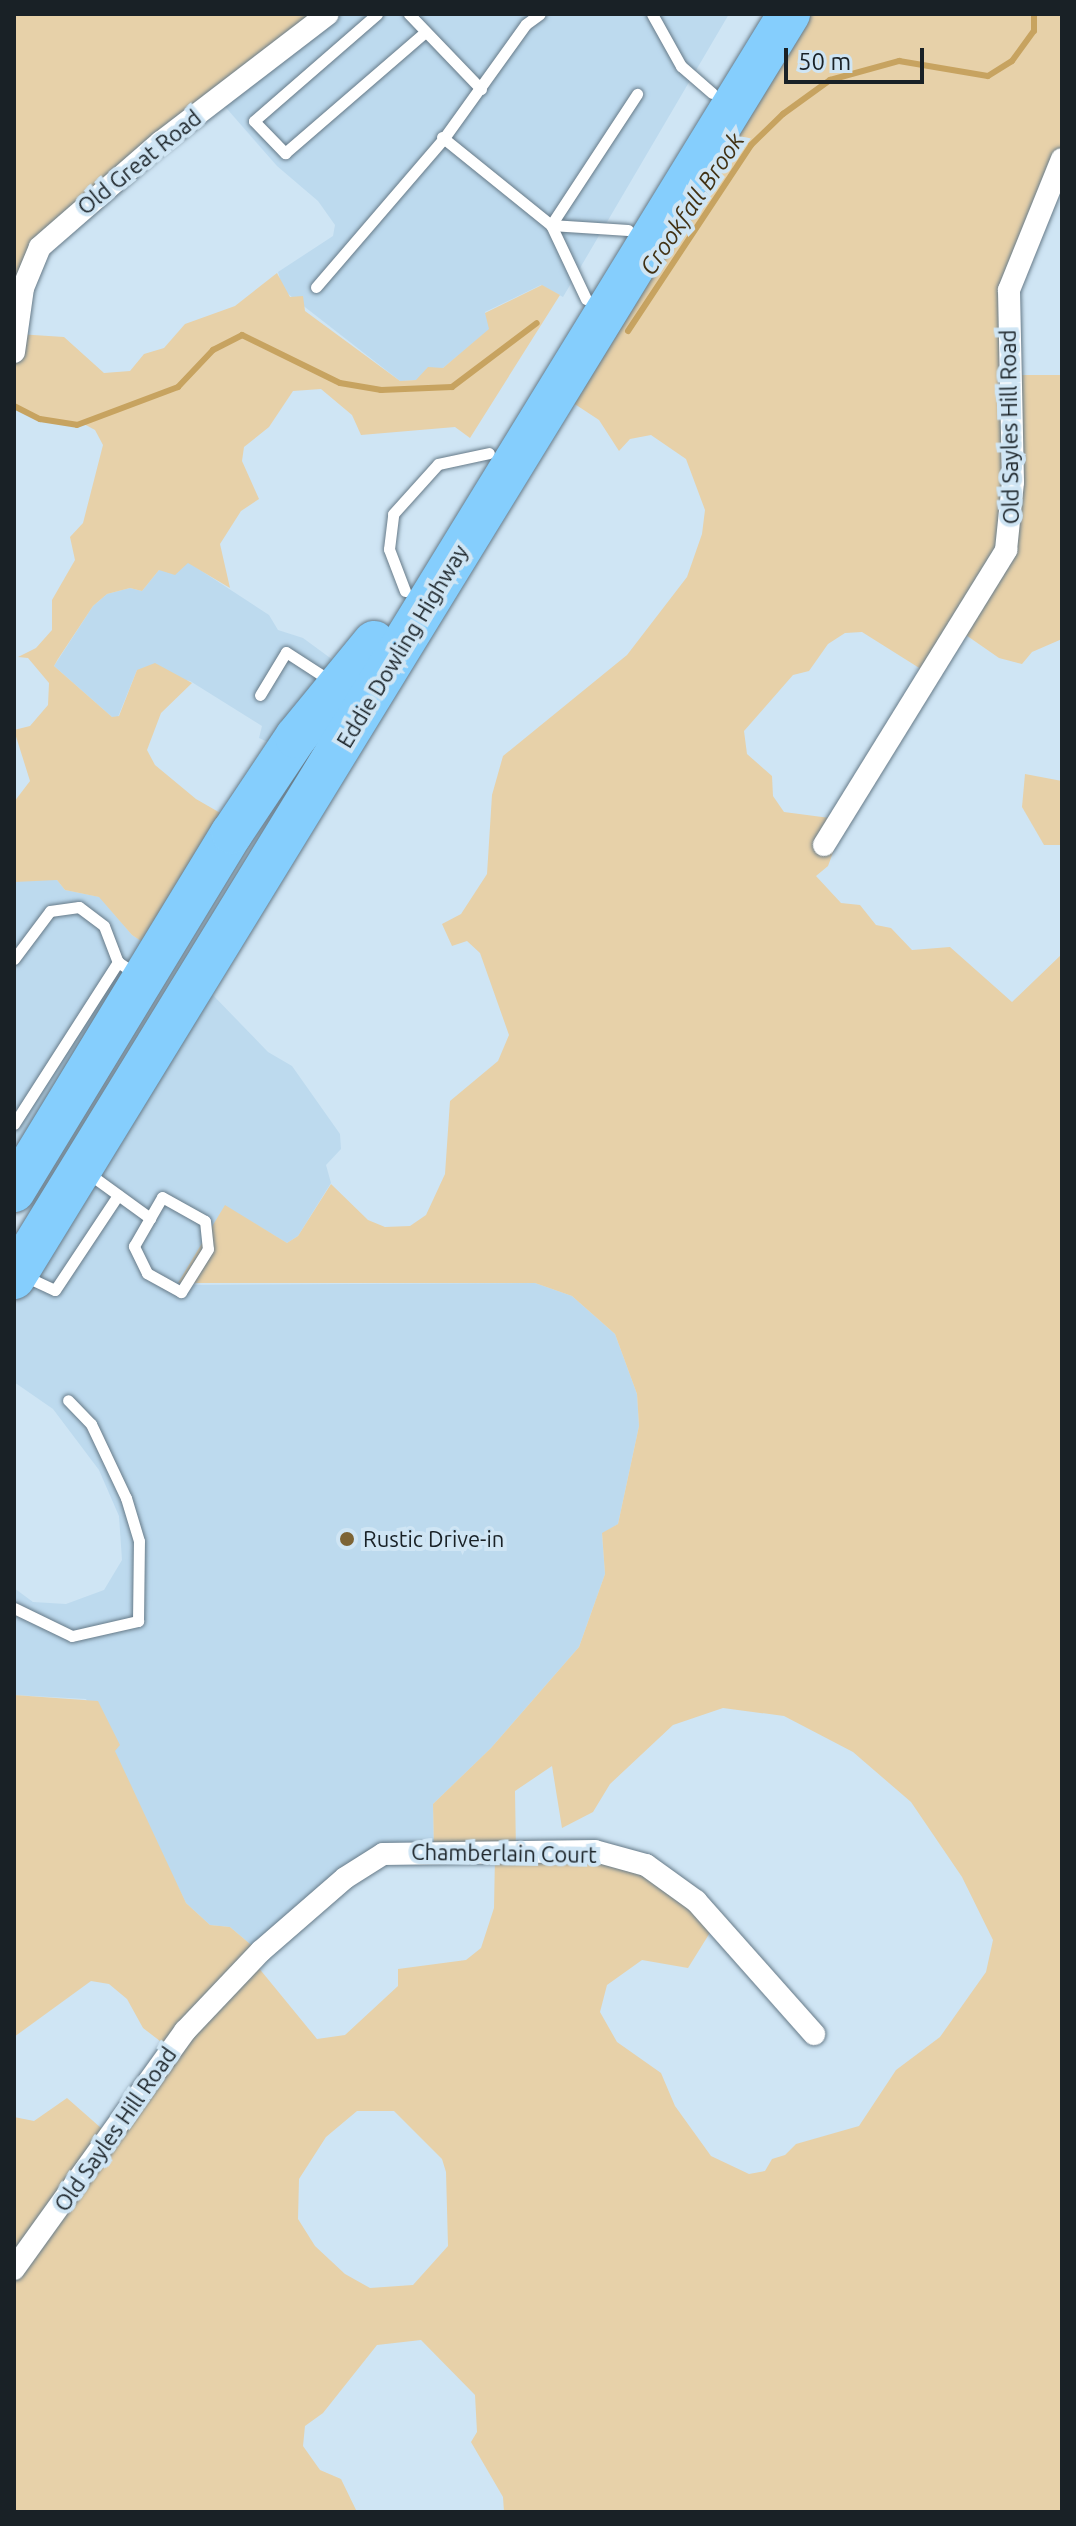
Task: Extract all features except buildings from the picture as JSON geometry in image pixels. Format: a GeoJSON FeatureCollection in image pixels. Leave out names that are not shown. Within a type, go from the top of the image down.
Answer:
{"type":"FeatureCollection","features":[{"type":"Feature","properties":{"kind":"highway","name":"Eddie Dowling Highway"},"geometry":{"type":"LineString","coordinates":[[14,1227],[761,14]]}},
{"type":"Feature","properties":{"kind":"highway","name":"Eddie Dowling Highway"},"geometry":{"type":"LineString","coordinates":[[20,1288],[90,1158],[789,14]]}},
{"type":"Feature","properties":{"kind":"highway"},"geometry":{"type":"LineString","coordinates":[[16,1184],[131,971],[338,686],[374,642]]}},
{"type":"Feature","properties":{"kind":"street","name":"Old Great Road"},"geometry":{"type":"LineString","coordinates":[[14,352],[23,288],[40,247],[161,142],[328,14]]}},
{"type":"Feature","properties":{"kind":"street","name":"Old Sayles Hill Road"},"geometry":{"type":"LineString","coordinates":[[824,845],[1006,550],[1013,482],[1009,290],[1062,159]]}},
{"type":"Feature","properties":{"kind":"street","name":"Chamberlain Court"},"geometry":{"type":"LineString","coordinates":[[364,1863],[405,1851],[595,1851],[646,1865],[696,1901],[814,2034]]}},
{"type":"Feature","properties":{"kind":"street","name":"Old Sayles Hill Road"},"geometry":{"type":"LineString","coordinates":[[14,2269],[185,2031],[261,1951],[364,1863]]}},
{"type":"Feature","properties":{"kind":"lane"},"geometry":{"type":"LineString","coordinates":[[377,14],[254,121],[285,153],[425,32]]}},
{"type":"Feature","properties":{"kind":"lane"},"geometry":{"type":"LineString","coordinates":[[409,14],[481,89]]}},
{"type":"Feature","properties":{"kind":"lane"},"geometry":{"type":"LineString","coordinates":[[316,287],[443,138],[526,24],[540,14]]}},
{"type":"Feature","properties":{"kind":"lane"},"geometry":{"type":"LineString","coordinates":[[652,14],[681,66],[712,93]]}},
{"type":"Feature","properties":{"kind":"lane"},"geometry":{"type":"LineString","coordinates":[[551,225],[637,94]]}},
{"type":"Feature","properties":{"kind":"lane"},"geometry":{"type":"LineString","coordinates":[[443,138],[551,225],[586,299]]}},
{"type":"Feature","properties":{"kind":"lane"},"geometry":{"type":"LineString","coordinates":[[551,225],[628,230]]}},
{"type":"Feature","properties":{"kind":"lane"},"geometry":{"type":"LineString","coordinates":[[260,695],[286,652],[338,686]]}},
{"type":"Feature","properties":{"kind":"lane"},"geometry":{"type":"LineString","coordinates":[[14,959],[50,911],[79,907],[104,926],[131,971],[14,1124]]}},
{"type":"Feature","properties":{"kind":"lane"},"geometry":{"type":"LineString","coordinates":[[90,1158],[118,1195],[150,1218]]}},
{"type":"Feature","properties":{"kind":"lane"},"geometry":{"type":"LineString","coordinates":[[20,1288],[55,1290],[118,1195]]}},
{"type":"Feature","properties":{"kind":"lane"},"geometry":{"type":"LineString","coordinates":[[162,1197],[205,1221],[208,1249],[181,1292],[147,1273],[134,1246],[150,1218],[162,1197]]}},
{"type":"Feature","properties":{"kind":"lane"},"geometry":{"type":"LineString","coordinates":[[14,1608],[72,1636],[138,1621],[139,1541],[126,1498],[91,1424],[68,1400]]}},
{"type":"Feature","properties":{"kind":"shaded area"},"geometry":{"type":"Polygon","coordinates":[[[14,14],[328,14],[35,253],[18,334],[64,337],[104,373],[130,371],[144,354],[164,348],[185,324],[235,306],[277,273],[290,297],[303,296],[305,311],[400,381],[416,380],[428,367],[443,368],[489,329],[485,313],[542,285],[560,295],[470,438],[455,427],[361,435],[352,415],[321,389],[293,391],[269,427],[244,447],[242,461],[259,499],[241,511],[220,544],[230,588],[188,563],[175,575],[159,570],[142,591],[130,588],[107,594],[93,606],[58,659],[54,666],[112,717],[119,716],[137,670],[155,663],[192,683],[161,713],[147,750],[155,765],[196,799],[229,818],[153,949],[132,935],[99,897],[65,890],[57,880],[14,882],[14,802],[30,781],[14,730],[30,726],[48,705],[49,683],[28,658],[18,657],[36,648],[52,630],[52,600],[75,560],[70,537],[83,523],[103,445],[95,430],[82,423],[48,421],[14,408],[14,14]]]}},
{"type":"Feature","properties":{"kind":"shaded area"},"geometry":{"type":"Polygon","coordinates":[[[328,14],[729,14],[563,297],[541,285],[485,312],[490,329],[443,368],[428,368],[417,380],[400,381],[283,290],[278,272],[333,236],[335,225],[318,201],[277,166],[221,102],[328,14]]]}},
{"type":"Feature","properties":{"kind":"shaded area"},"geometry":{"type":"Polygon","coordinates":[[[799,14],[1062,14],[1062,155],[1020,252],[1011,375],[1062,375],[1062,639],[1032,652],[1022,664],[999,658],[963,633],[932,676],[862,632],[845,633],[828,644],[809,671],[793,675],[744,731],[747,754],[772,776],[773,796],[784,812],[845,820],[828,866],[816,876],[841,903],[860,905],[876,925],[891,928],[912,950],[950,947],[1012,1002],[1062,954],[1062,2512],[504,2512],[503,2497],[471,2442],[477,2432],[475,2395],[421,2340],[377,2345],[323,2413],[305,2426],[303,2446],[320,2470],[341,2479],[357,2512],[14,2512],[14,2117],[34,2121],[67,2098],[109,2135],[173,2051],[143,2028],[127,1999],[109,1984],[91,1981],[14,2037],[14,1695],[98,1701],[120,1745],[115,1751],[186,1903],[210,1925],[230,1927],[263,1955],[258,1967],[317,2039],[345,2035],[398,1986],[398,1969],[466,1960],[481,1948],[494,1908],[495,1855],[434,1852],[433,1804],[491,1748],[579,1647],[605,1574],[602,1533],[618,1524],[639,1426],[637,1394],[615,1334],[572,1296],[535,1283],[178,1283],[225,1205],[287,1243],[298,1236],[331,1184],[368,1220],[385,1227],[410,1226],[426,1215],[445,1174],[450,1101],[498,1061],[509,1035],[480,953],[467,941],[452,946],[442,924],[461,914],[487,874],[492,795],[503,756],[627,655],[687,577],[702,534],[705,510],[686,459],[651,435],[630,439],[619,451],[599,420],[561,395],[799,14]],[[723,1708],[673,1725],[610,1784],[593,1812],[562,1828],[552,1766],[515,1791],[516,1852],[635,1863],[716,1923],[688,1968],[642,1960],[607,1985],[600,2012],[617,2042],[661,2073],[675,2106],[711,2156],[749,2174],[765,2171],[772,2159],[785,2155],[796,2144],[859,2126],[896,2070],[940,2037],[986,1972],[993,1940],[962,1877],[911,1802],[853,1752],[784,1716],[723,1708]],[[357,2111],[326,2137],[299,2179],[298,2219],[315,2246],[345,2274],[370,2288],[413,2285],[448,2246],[446,2172],[442,2159],[394,2111],[357,2111]]]}},
{"type":"Feature","properties":{"kind":"shaded area"},"geometry":{"type":"Polygon","coordinates":[[[188,562],[269,615],[278,630],[303,638],[333,660],[279,747],[259,738],[262,726],[190,681],[137,670],[118,717],[112,717],[54,666],[93,606],[107,594],[130,588],[142,591],[159,570],[188,562]]]}},
{"type":"Feature","properties":{"kind":"shaded area"},"geometry":{"type":"Polygon","coordinates":[[[1025,774],[1062,781],[1062,845],[1044,845],[1022,807],[1025,774]]]}},
{"type":"Feature","properties":{"kind":"shaded area"},"geometry":{"type":"Polygon","coordinates":[[[26,879],[57,880],[65,890],[100,897],[132,935],[153,949],[14,1176],[14,882],[26,879]]]}},
{"type":"Feature","properties":{"kind":"shaded area"},"geometry":{"type":"Polygon","coordinates":[[[209,991],[268,1052],[292,1066],[340,1134],[341,1149],[326,1165],[331,1183],[298,1236],[287,1243],[225,1206],[179,1285],[535,1283],[572,1296],[615,1334],[637,1394],[639,1426],[618,1524],[602,1534],[605,1574],[579,1647],[491,1748],[433,1804],[434,1852],[386,1859],[263,1955],[230,1927],[210,1925],[186,1903],[86,1699],[14,1695],[14,1588],[33,1602],[66,1604],[104,1590],[122,1560],[119,1516],[99,1470],[53,1409],[14,1382],[14,1288],[209,991]]]}},
{"type":"Feature","properties":{"kind":"waterway","name":"Crookfall Brook"},"geometry":{"type":"LineString","coordinates":[[628,331],[751,145],[783,114],[830,80],[899,61],[988,76],[1012,61],[1034,31],[1034,14]]}},
{"type":"Feature","properties":{"kind":"waterway","name":"Crookfall Brook"},"geometry":{"type":"LineString","coordinates":[[14,406],[40,419],[77,425],[178,387],[213,350],[242,335],[340,383],[381,390],[452,387],[537,323]]}},
{"type":"Feature","properties":{"kind":"place","name":"Rustic Drive-in"},"geometry":{"type":"Point","coordinates":[347,1539]}}]}
